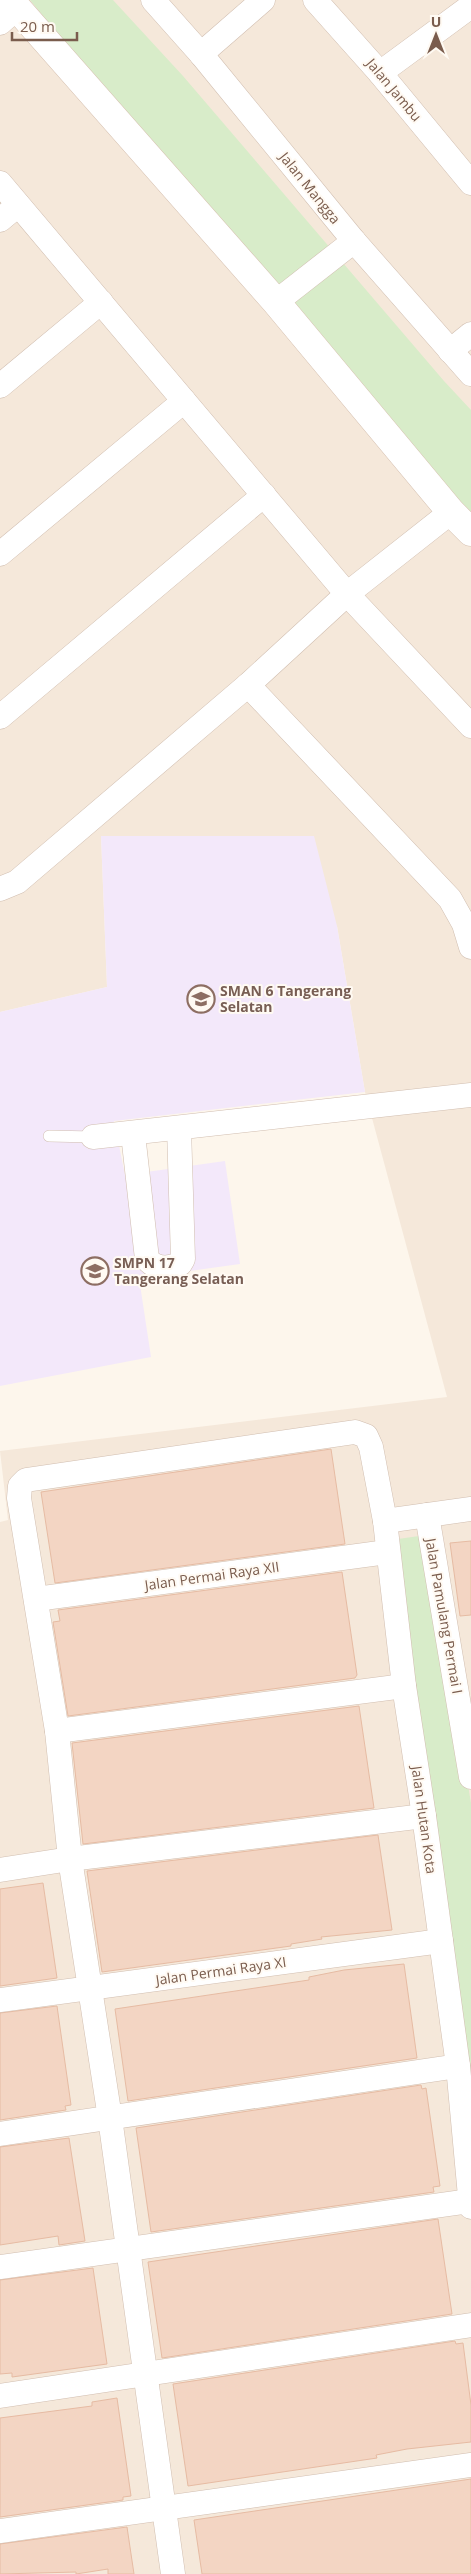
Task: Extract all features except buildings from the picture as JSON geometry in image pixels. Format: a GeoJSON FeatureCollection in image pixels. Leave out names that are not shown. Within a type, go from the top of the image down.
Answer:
{"type":"FeatureCollection","features":[{"type":"Feature","properties":{"kind":"street","name":"Jalan Mangga"},"geometry":{"type":"LineString","coordinates":[[153,0],[201,54],[354,241],[471,374]]}},
{"type":"Feature","properties":{"kind":"street"},"geometry":{"type":"LineString","coordinates":[[201,54],[262,0]]}},
{"type":"Feature","properties":{"kind":"street","name":"Jalan Jambu"},"geometry":{"type":"LineString","coordinates":[[315,0],[468,174]]}},
{"type":"Feature","properties":{"kind":"street"},"geometry":{"type":"LineString","coordinates":[[380,73],[471,6]]}},
{"type":"Feature","properties":{"kind":"street"},"geometry":{"type":"LineString","coordinates":[[9,10],[276,302],[451,512],[471,532]]}},
{"type":"Feature","properties":{"kind":"street"},"geometry":{"type":"LineString","coordinates":[[0,183],[347,594],[471,726]]}},
{"type":"Feature","properties":{"kind":"street"},"geometry":{"type":"LineString","coordinates":[[0,220],[18,205]]}},
{"type":"Feature","properties":{"kind":"street"},"geometry":{"type":"LineString","coordinates":[[276,302],[354,241]]}},
{"type":"Feature","properties":{"kind":"street"},"geometry":{"type":"LineString","coordinates":[[0,386],[101,302]]}},
{"type":"Feature","properties":{"kind":"street"},"geometry":{"type":"LineString","coordinates":[[450,351],[471,334]]}},
{"type":"Feature","properties":{"kind":"street"},"geometry":{"type":"LineString","coordinates":[[0,554],[184,402]]}},
{"type":"Feature","properties":{"kind":"street"},"geometry":{"type":"LineString","coordinates":[[0,717],[264,495]]}},
{"type":"Feature","properties":{"kind":"street"},"geometry":{"type":"LineString","coordinates":[[0,889],[17,882],[248,685],[347,594],[451,512]]}},
{"type":"Feature","properties":{"kind":"street"},"geometry":{"type":"LineString","coordinates":[[248,685],[450,899],[464,924],[471,947]]}},
{"type":"Feature","properties":{"kind":"street"},"geometry":{"type":"LineString","coordinates":[[93,1137],[471,1095]]}},
{"type":"Feature","properties":{"kind":"street"},"geometry":{"type":"LineString","coordinates":[[133,1134],[147,1259],[156,1266],[165,1267],[180,1264],[183,1259],[179,1128]]}},
{"type":"Feature","properties":{"kind":"street","name":"Jalan Hutan Kota"},"geometry":{"type":"LineString","coordinates":[[36,1599],[18,1498],[20,1486],[26,1480],[355,1432],[366,1436],[370,1447],[385,1521],[404,1686],[424,1816],[458,2066],[471,2204]]}},
{"type":"Feature","properties":{"kind":"street"},"geometry":{"type":"LineString","coordinates":[[385,1521],[471,1509]]}},
{"type":"Feature","properties":{"kind":"street","name":"Jalan Pamulang Permai I"},"geometry":{"type":"LineString","coordinates":[[427,1515],[471,1777]]}},
{"type":"Feature","properties":{"kind":"street","name":"Jalan Permai Raya XII"},"geometry":{"type":"LineString","coordinates":[[36,1599],[388,1552]]}},
{"type":"Feature","properties":{"kind":"street"},"geometry":{"type":"LineString","coordinates":[[36,1599],[57,1731],[70,1859],[110,2118],[143,2375],[173,2574]]}},
{"type":"Feature","properties":{"kind":"street"},"geometry":{"type":"LineString","coordinates":[[57,1731],[404,1686]]}},
{"type":"Feature","properties":{"kind":"street"},"geometry":{"type":"LineString","coordinates":[[0,1870],[70,1859],[424,1816]]}},
{"type":"Feature","properties":{"kind":"street","name":"Jalan Permai Raya XI"},"geometry":{"type":"LineString","coordinates":[[0,2000],[441,1941]]}},
{"type":"Feature","properties":{"kind":"street"},"geometry":{"type":"LineString","coordinates":[[0,2134],[458,2066]]}},
{"type":"Feature","properties":{"kind":"street"},"geometry":{"type":"LineString","coordinates":[[0,2266],[471,2204]]}},
{"type":"Feature","properties":{"kind":"street"},"geometry":{"type":"LineString","coordinates":[[0,2396],[471,2324]]}},
{"type":"Feature","properties":{"kind":"street"},"geometry":{"type":"LineString","coordinates":[[0,2531],[471,2464]]}},
{"type":"Feature","properties":{"kind":"lane"},"geometry":{"type":"LineString","coordinates":[[49,1136],[93,1137]]}},
{"type":"Feature","properties":{"kind":"shaded area"},"geometry":{"type":"Polygon","coordinates":[[[0,0],[471,0],[471,2574],[0,2574],[0,1522],[8,1520],[0,1451],[447,1397],[365,1092],[337,926],[101,836],[107,987],[0,1012],[0,0]]]}},
{"type":"Feature","properties":{"kind":"shaded area","name":"SMAN 6 Tangerang Selatan"},"geometry":{"type":"Polygon","coordinates":[[[101,836],[314,836],[337,926],[365,1092],[114,1121],[125,1175],[225,1161],[240,1264],[139,1278],[151,1357],[0,1386],[0,1012],[107,987],[101,836]]]}},
{"type":"Feature","properties":{"kind":"green space"},"geometry":{"type":"Polygon","coordinates":[[[30,0],[113,0],[183,76],[444,381],[471,410],[471,533],[271,297],[30,0]]]}},
{"type":"Feature","properties":{"kind":"green space"},"geometry":{"type":"Polygon","coordinates":[[[426,1535],[471,1803],[471,2193],[377,1542],[426,1535]]]}},
{"type":"Feature","properties":{"kind":"place","name":"SMAN 6 Tangerang Selatan"},"geometry":{"type":"Point","coordinates":[201,999]}},
{"type":"Feature","properties":{"kind":"place","name":"SMPN 17 Tangerang Selatan"},"geometry":{"type":"Point","coordinates":[95,1271]}}]}
